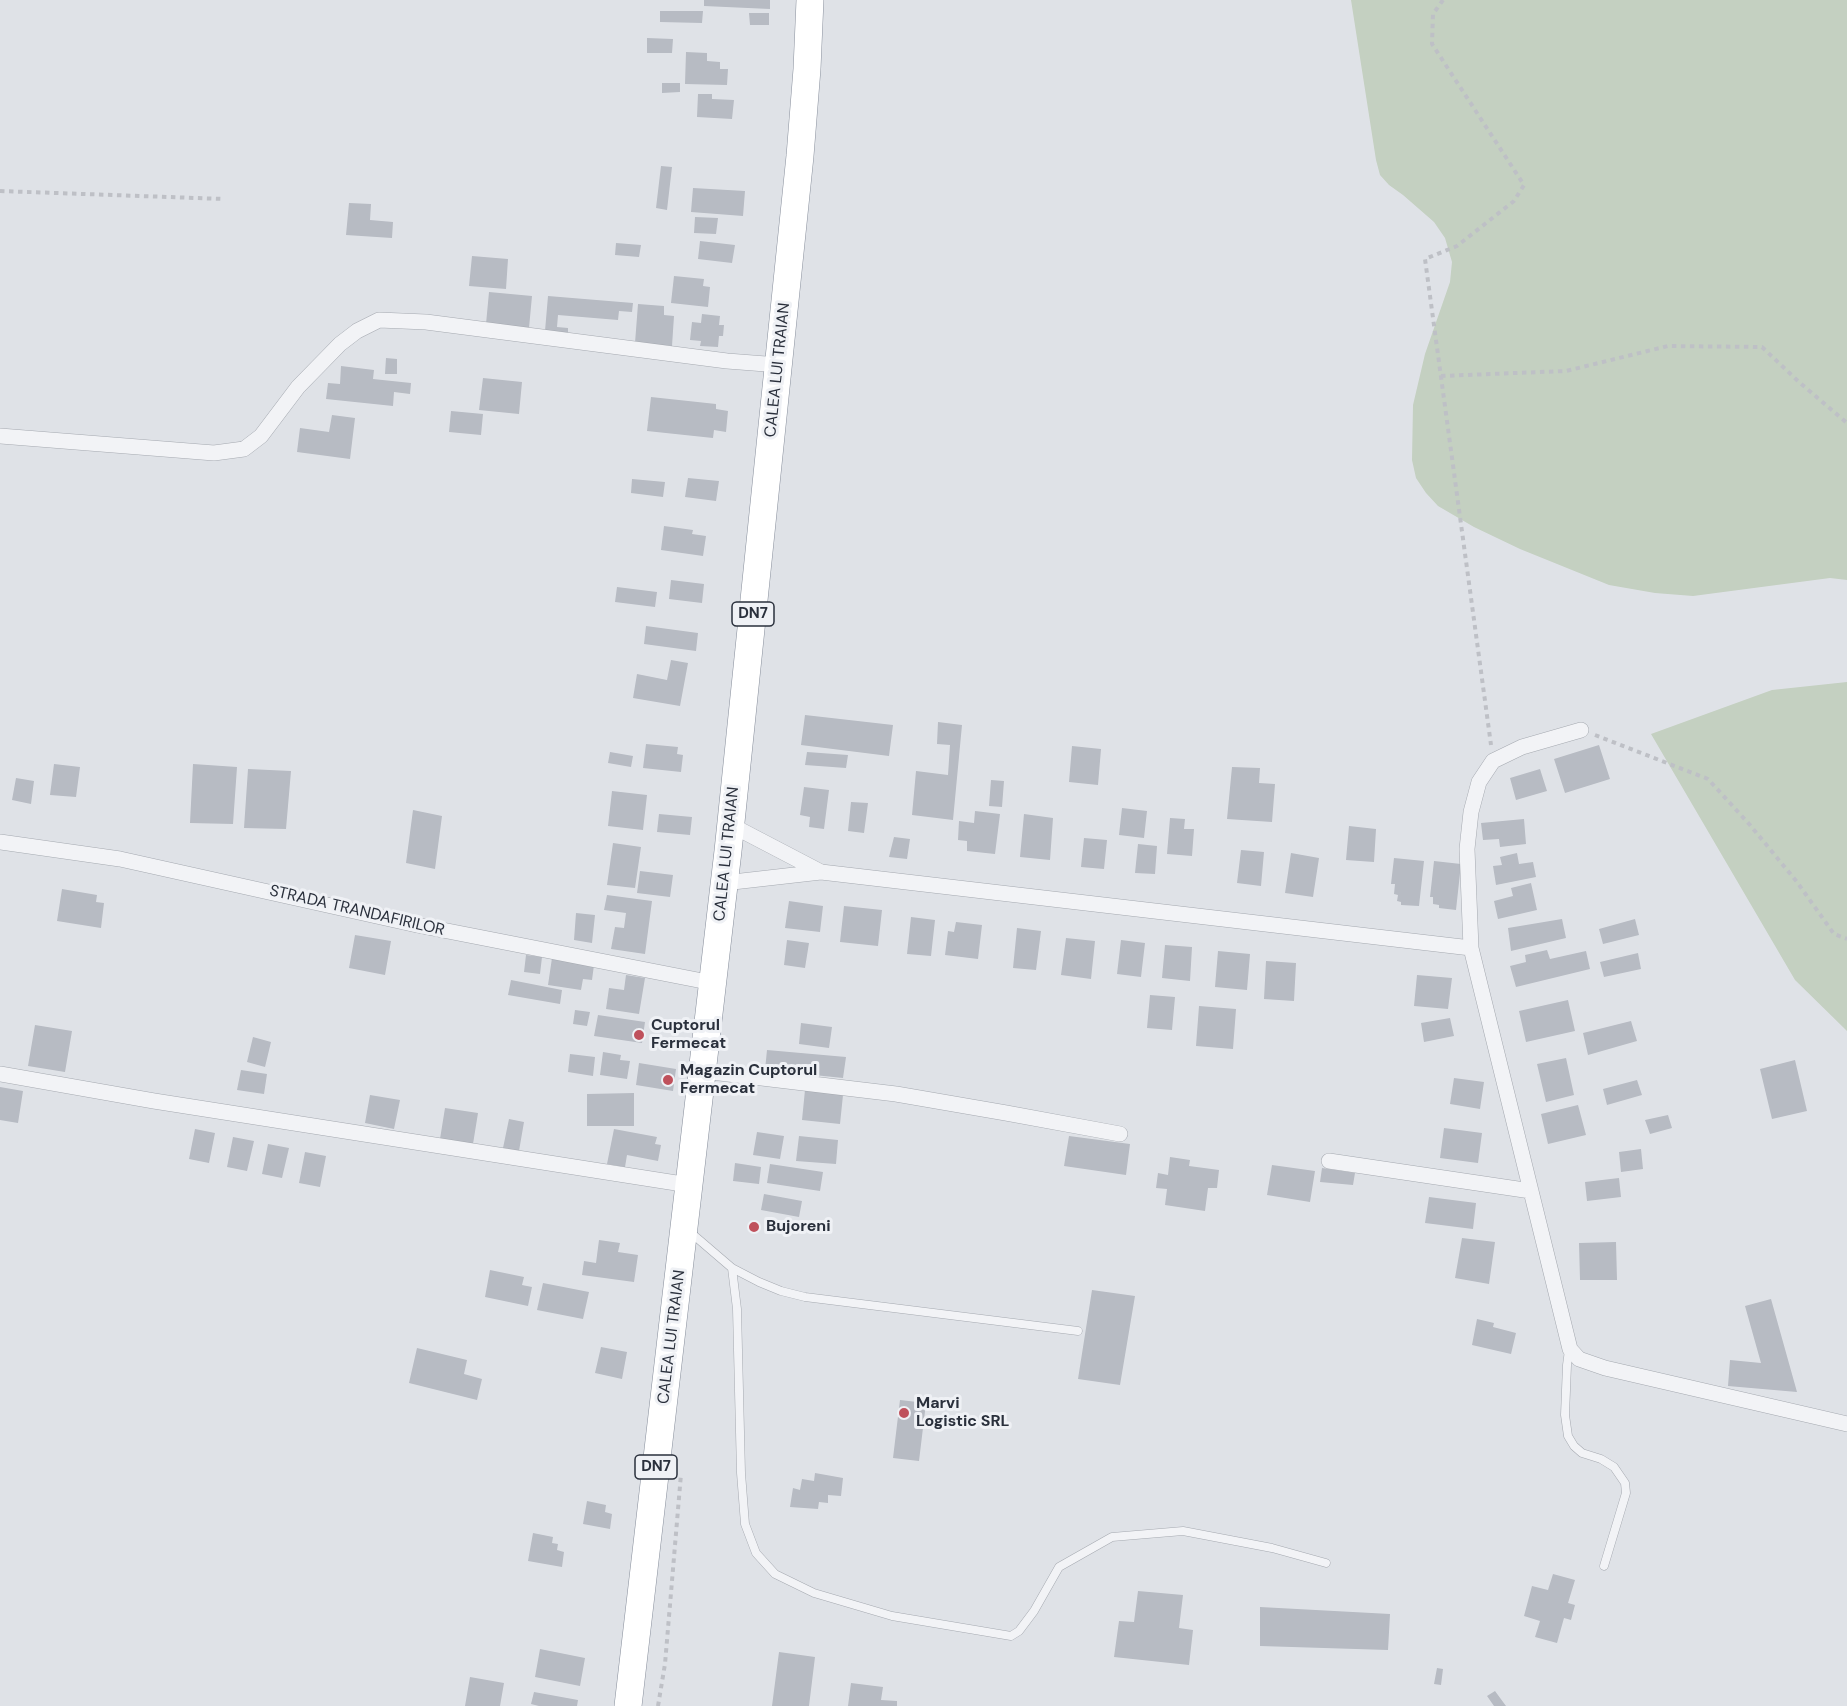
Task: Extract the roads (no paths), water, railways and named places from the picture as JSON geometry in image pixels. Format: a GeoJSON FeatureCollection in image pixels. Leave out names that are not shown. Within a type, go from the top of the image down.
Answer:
{"type":"FeatureCollection","features":[{"type":"Feature","properties":{"kind":"highway","name":"CALEA LUI TRAIAN"},"geometry":{"type":"LineString","coordinates":[[628,1706],[724,883],[800,156],[810,0]]}},
{"type":"Feature","properties":{"kind":"street"},"geometry":{"type":"LineString","coordinates":[[0,436],[214,453],[244,449],[261,436],[298,387],[340,344],[357,331],[379,320],[426,322],[779,365]]}},
{"type":"Feature","properties":{"kind":"street"},"geometry":{"type":"LineString","coordinates":[[1581,730],[1522,747],[1493,761],[1479,782],[1471,812],[1467,849],[1471,948],[1570,1349],[1579,1359],[1605,1368],[1847,1424]]}},
{"type":"Feature","properties":{"kind":"street"},"geometry":{"type":"LineString","coordinates":[[730,825],[821,872]]}},
{"type":"Feature","properties":{"kind":"street","name":"STRADA TRANDAFIRILOR"},"geometry":{"type":"LineString","coordinates":[[0,842],[120,858],[417,926],[713,983]]}},
{"type":"Feature","properties":{"kind":"street"},"geometry":{"type":"LineString","coordinates":[[724,883],[821,872],[1471,948]]}},
{"type":"Feature","properties":{"kind":"street"},"geometry":{"type":"LineString","coordinates":[[703,1071],[896,1094],[1120,1134]]}},
{"type":"Feature","properties":{"kind":"street"},"geometry":{"type":"LineString","coordinates":[[0,1074],[154,1101],[689,1185]]}},
{"type":"Feature","properties":{"kind":"street"},"geometry":{"type":"LineString","coordinates":[[1329,1161],[1531,1191]]}},
{"type":"Feature","properties":{"kind":"lane"},"geometry":{"type":"LineString","coordinates":[[685,1227],[732,1268],[781,1291],[805,1297],[1078,1331]]}},
{"type":"Feature","properties":{"kind":"lane"},"geometry":{"type":"LineString","coordinates":[[732,1268],[737,1309],[741,1473],[745,1524],[756,1553],[775,1574],[795,1584],[814,1593],[892,1616],[1011,1636],[1019,1631],[1034,1611],[1059,1567],[1112,1537],[1183,1532],[1272,1548],[1326,1563]]}},
{"type":"Feature","properties":{"kind":"lane"},"geometry":{"type":"LineString","coordinates":[[1570,1349],[1565,1415],[1568,1436],[1582,1453],[1601,1459],[1614,1467],[1625,1483],[1626,1493],[1604,1566]]}},
{"type":"Feature","properties":{"kind":"place","name":"Cuptorul Fermecat"},"geometry":{"type":"Point","coordinates":[639,1035]}},
{"type":"Feature","properties":{"kind":"place","name":"Magazin Cuptorul Fermecat"},"geometry":{"type":"Point","coordinates":[668,1080]}},
{"type":"Feature","properties":{"kind":"place","name":"Bujoreni"},"geometry":{"type":"Point","coordinates":[754,1227]}},
{"type":"Feature","properties":{"kind":"place","name":"Marvi Logistic SRL"},"geometry":{"type":"Point","coordinates":[904,1413]}}]}
